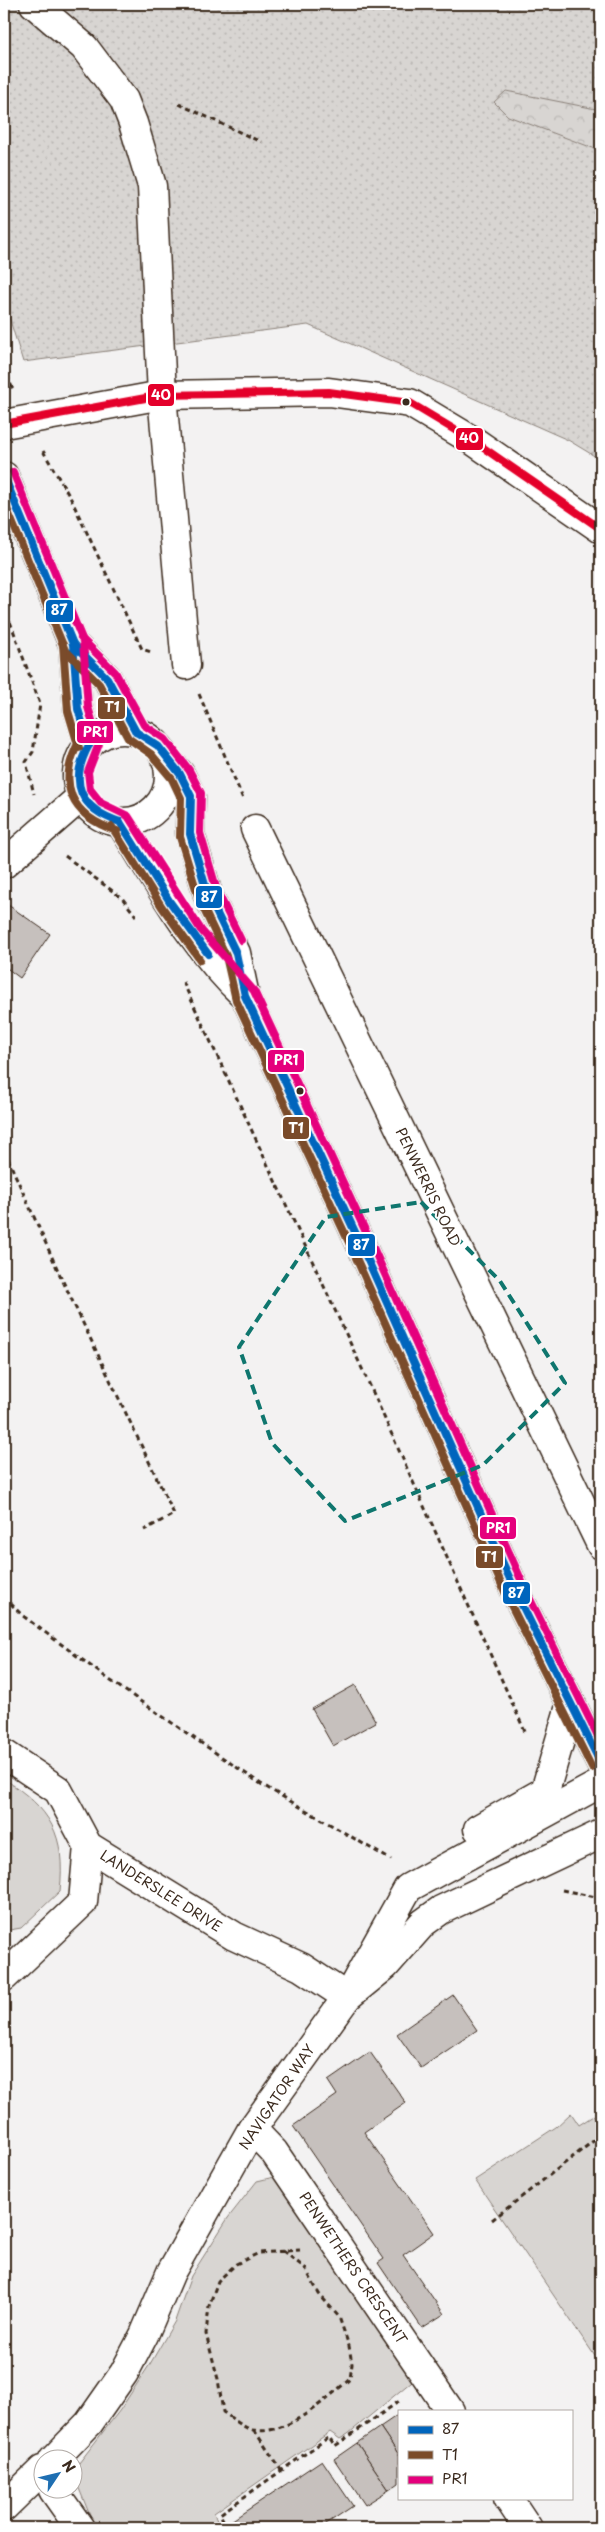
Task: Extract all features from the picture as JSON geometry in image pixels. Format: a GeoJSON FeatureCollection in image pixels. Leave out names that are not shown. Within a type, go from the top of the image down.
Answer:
{"type":"FeatureCollection","features":[{"type":"Feature","properties":{"kind":"main road"},"geometry":{"type":"LineString","coordinates":[[34,4],[84,47],[124,100],[134,123],[152,186],[162,395],[186,665]]}},
{"type":"Feature","properties":{"kind":"main road"},"geometry":{"type":"LineString","coordinates":[[14,422],[162,395],[328,392],[410,404],[475,442],[601,529]]}},
{"type":"Feature","properties":{"kind":"main road"},"geometry":{"type":"LineString","coordinates":[[4,476],[73,644],[78,709],[89,745]]}},
{"type":"Feature","properties":{"kind":"main road"},"geometry":{"type":"LineString","coordinates":[[73,644],[107,678],[136,732]]}},
{"type":"Feature","properties":{"kind":"main road"},"geometry":{"type":"LineString","coordinates":[[165,757],[169,770],[169,784],[158,807],[138,820],[120,822],[106,819],[87,805],[82,796],[78,782],[78,768],[82,756],[89,745],[100,737],[112,732],[124,730],[136,732],[148,738],[165,757],[180,774],[191,796],[190,834],[208,894],[236,953],[245,996],[362,1247],[518,1597],[601,1764]]}},
{"type":"Feature","properties":{"kind":"main road"},"geometry":{"type":"LineString","coordinates":[[4,864],[82,796]]}},
{"type":"Feature","properties":{"kind":"main road"},"geometry":{"type":"LineString","coordinates":[[120,822],[170,902],[220,973],[245,996]]}},
{"type":"Feature","properties":{"kind":"main road","name":"PENWERRIS ROAD"},"geometry":{"type":"LineString","coordinates":[[256,828],[601,1545]]}},
{"type":"Feature","properties":{"kind":"main road"},"geometry":{"type":"LineString","coordinates":[[347,1997],[408,1888],[473,1833],[545,1791],[571,1703]]}},
{"type":"Feature","properties":{"kind":"main road","name":"LANDERSLEE DRIVE"},"geometry":{"type":"LineString","coordinates":[[4,1754],[58,1790],[88,1846],[234,1936],[301,1967],[347,1997]]}},
{"type":"Feature","properties":{"kind":"main road"},"geometry":{"type":"LineString","coordinates":[[408,1888],[601,1783]]}},
{"type":"Feature","properties":{"kind":"main road","name":"NAVIGATOR WAY"},"geometry":{"type":"LineString","coordinates":[[66,2450],[89,2423],[124,2372],[144,2335],[171,2272],[252,2128],[347,1997],[385,1966],[423,1923],[441,1910],[601,1834]]}},
{"type":"Feature","properties":{"kind":"main road"},"geometry":{"type":"LineString","coordinates":[[4,1976],[82,1902],[88,1846]]}},
{"type":"Feature","properties":{"kind":"main road","name":"PENWETHERS CRESCENT"},"geometry":{"type":"LineString","coordinates":[[252,2128],[274,2152],[449,2410]]}},
{"type":"Feature","properties":{"kind":"main road","name":"NAVIGATOR WAY"},"geometry":{"type":"LineString","coordinates":[[4,2507],[32,2484]]}},
{"type":"Feature","properties":{"kind":"main road"},"geometry":{"type":"LineString","coordinates":[[63,2500],[80,2528]]}},
{"type":"Feature","properties":{"kind":"main road"},"geometry":{"type":"LineString","coordinates":[[509,2500],[528,2528]]}},
{"type":"Feature","properties":{"kind":"path"},"geometry":{"type":"LineString","coordinates":[[179,104],[260,142]]}},
{"type":"Feature","properties":{"kind":"path"},"geometry":{"type":"LineString","coordinates":[[4,367],[14,422],[71,499],[142,649],[186,665],[256,828]]}},
{"type":"Feature","properties":{"kind":"path"},"geometry":{"type":"LineString","coordinates":[[4,605],[40,704],[33,752],[26,762],[43,830],[67,859],[122,898],[140,921]]}},
{"type":"Feature","properties":{"kind":"path"},"geometry":{"type":"LineString","coordinates":[[180,976],[371,1388],[527,1735]]}},
{"type":"Feature","properties":{"kind":"path"},"geometry":{"type":"LineString","coordinates":[[4,1150],[64,1284],[174,1514],[144,1530]]}},
{"type":"Feature","properties":{"kind":"path"},"geometry":{"type":"LineString","coordinates":[[4,1597],[23,1616],[111,1682],[261,1784],[398,1863]]}},
{"type":"Feature","properties":{"kind":"path"},"geometry":{"type":"LineString","coordinates":[[542,1861],[554,1889],[601,1898]]}},
{"type":"Feature","properties":{"kind":"path"},"geometry":{"type":"LineString","coordinates":[[492,2220],[601,2135]]}},
{"type":"Feature","properties":{"kind":"path"},"geometry":{"type":"LineString","coordinates":[[283,2251],[305,2268],[319,2294],[339,2317],[350,2346],[352,2364],[350,2379],[319,2405],[297,2419],[276,2428],[254,2430],[245,2427],[222,2412],[219,2388],[206,2334],[209,2306],[218,2281],[236,2264],[259,2253],[283,2251],[321,2248],[334,2240]]}},
{"type":"Feature","properties":{"kind":"path"},"geometry":{"type":"LineString","coordinates":[[223,2528],[226,2526],[220,2514],[281,2470],[329,2437],[335,2446],[430,2380]]}},
{"type":"Feature","properties":{"kind":"path"},"geometry":{"type":"LineString","coordinates":[[254,2430],[281,2470]]}},
{"type":"Feature","properties":{"kind":"highlighted area"},"geometry":{"type":"Polygon","coordinates":[[[421,1202],[500,1281],[565,1383],[483,1465],[345,1521],[272,1443],[239,1347],[326,1217],[421,1202]]]}},
{"type":"Feature","properties":{"kind":"green space"},"geometry":{"type":"Polygon","coordinates":[[[4,4],[601,4],[601,460],[568,440],[308,325],[23,362],[4,301],[4,4]]]}},
{"type":"Feature","properties":{"kind":"green space"},"geometry":{"type":"Polygon","coordinates":[[[506,91],[601,110],[601,151],[508,116],[494,102],[506,91]]]}},
{"type":"Feature","properties":{"kind":"green space"},"geometry":{"type":"Polygon","coordinates":[[[4,1779],[33,1801],[52,1825],[60,1854],[61,1871],[60,1891],[21,1928],[4,1931],[4,1779]]]}},
{"type":"Feature","properties":{"kind":"green space"},"geometry":{"type":"Polygon","coordinates":[[[601,2111],[601,2365],[475,2180],[556,2127],[571,2113],[579,2125],[601,2111]]]}},
{"type":"Feature","properties":{"kind":"green space"},"geometry":{"type":"Polygon","coordinates":[[[274,2177],[281,2181],[417,2377],[348,2434],[340,2439],[330,2432],[214,2513],[217,2521],[205,2528],[95,2528],[82,2496],[82,2459],[120,2410],[150,2364],[175,2321],[191,2276],[228,2218],[257,2181],[274,2177]]]}},
{"type":"Feature","properties":{"kind":"building"},"geometry":{"type":"Polygon","coordinates":[[[8,905],[50,934],[20,978],[4,966],[4,911],[8,905]]]}},
{"type":"Feature","properties":{"kind":"building"},"geometry":{"type":"Polygon","coordinates":[[[355,1685],[376,1722],[333,1746],[312,1709],[355,1685]]]}},
{"type":"Feature","properties":{"kind":"building"},"geometry":{"type":"Polygon","coordinates":[[[453,1995],[477,2030],[421,2068],[397,2034],[453,1995]]]}},
{"type":"Feature","properties":{"kind":"building"},"geometry":{"type":"Polygon","coordinates":[[[370,2052],[406,2103],[364,2132],[434,2233],[403,2255],[444,2314],[422,2328],[378,2263],[384,2259],[293,2126],[337,2095],[328,2081],[370,2052]]]}},
{"type":"Feature","properties":{"kind":"building"},"geometry":{"type":"Polygon","coordinates":[[[398,2415],[398,2454],[380,2427],[398,2415]]]}},
{"type":"Feature","properties":{"kind":"building"},"geometry":{"type":"Polygon","coordinates":[[[380,2427],[398,2454],[398,2484],[389,2490],[357,2443],[380,2427]]]}},
{"type":"Feature","properties":{"kind":"building"},"geometry":{"type":"Polygon","coordinates":[[[357,2443],[389,2490],[365,2505],[334,2459],[357,2443]]]}},
{"type":"Feature","properties":{"kind":"building"},"geometry":{"type":"Polygon","coordinates":[[[322,2460],[353,2506],[320,2528],[236,2528],[231,2521],[322,2460]]]}},
{"type":"Feature","properties":{"kind":"transit line","name":"40"},"geometry":{"type":"LineString","coordinates":[[4,424],[162,395],[329,392],[410,403],[475,442],[601,529]]}},
{"type":"Feature","properties":{"kind":"transit line","name":"PR1"},"geometry":{"type":"LineString","coordinates":[[13,472],[83,641],[88,707],[99,744],[88,772],[90,789],[101,803],[128,816],[201,930],[254,991],[371,1243],[527,1593],[601,1742]]}},
{"type":"Feature","properties":{"kind":"transit line","name":"87"},"geometry":{"type":"LineString","coordinates":[[4,476],[73,644],[107,678],[136,732]]}},
{"type":"Feature","properties":{"kind":"transit line","name":"T1"},"geometry":{"type":"LineString","coordinates":[[4,502],[65,650],[99,684],[128,738],[151,754],[172,779],[181,798],[180,837],[199,899],[226,956],[236,1000],[353,1251],[509,1601],[592,1768]]}},
{"type":"Feature","properties":{"kind":"transit line","name":"PR1"},"geometry":{"type":"LineString","coordinates":[[81,638],[115,672],[144,725],[165,739],[189,770],[201,793],[200,833],[217,891],[241,940]]}},
{"type":"Feature","properties":{"kind":"transit line","name":"87"},"geometry":{"type":"LineString","coordinates":[[73,644],[78,709],[89,745]]}},
{"type":"Feature","properties":{"kind":"transit line","name":"T1"},"geometry":{"type":"LineString","coordinates":[[63,645],[68,711],[79,748]]}},
{"type":"Feature","properties":{"kind":"transit line","name":"87"},"geometry":{"type":"LineString","coordinates":[[136,732],[158,746],[180,774],[191,796],[190,834],[208,895],[236,953],[245,996],[362,1247],[518,1597],[601,1764]]}},
{"type":"Feature","properties":{"kind":"transit line","name":"T1"},"geometry":{"type":"LineString","coordinates":[[80,740],[69,770],[69,784],[72,796],[78,807],[88,816],[101,825],[117,831]]}},
{"type":"Feature","properties":{"kind":"transit line","name":"87"},"geometry":{"type":"LineString","coordinates":[[89,745],[79,771],[79,783],[82,793],[95,810],[106,817],[120,822]]}},
{"type":"Feature","properties":{"kind":"transit line","name":"87"},"geometry":{"type":"LineString","coordinates":[[120,822],[170,902],[208,954]]}},
{"type":"Feature","properties":{"kind":"transit line","name":"T1"},"geometry":{"type":"LineString","coordinates":[[112,827],[162,907],[200,960]]}}]}
